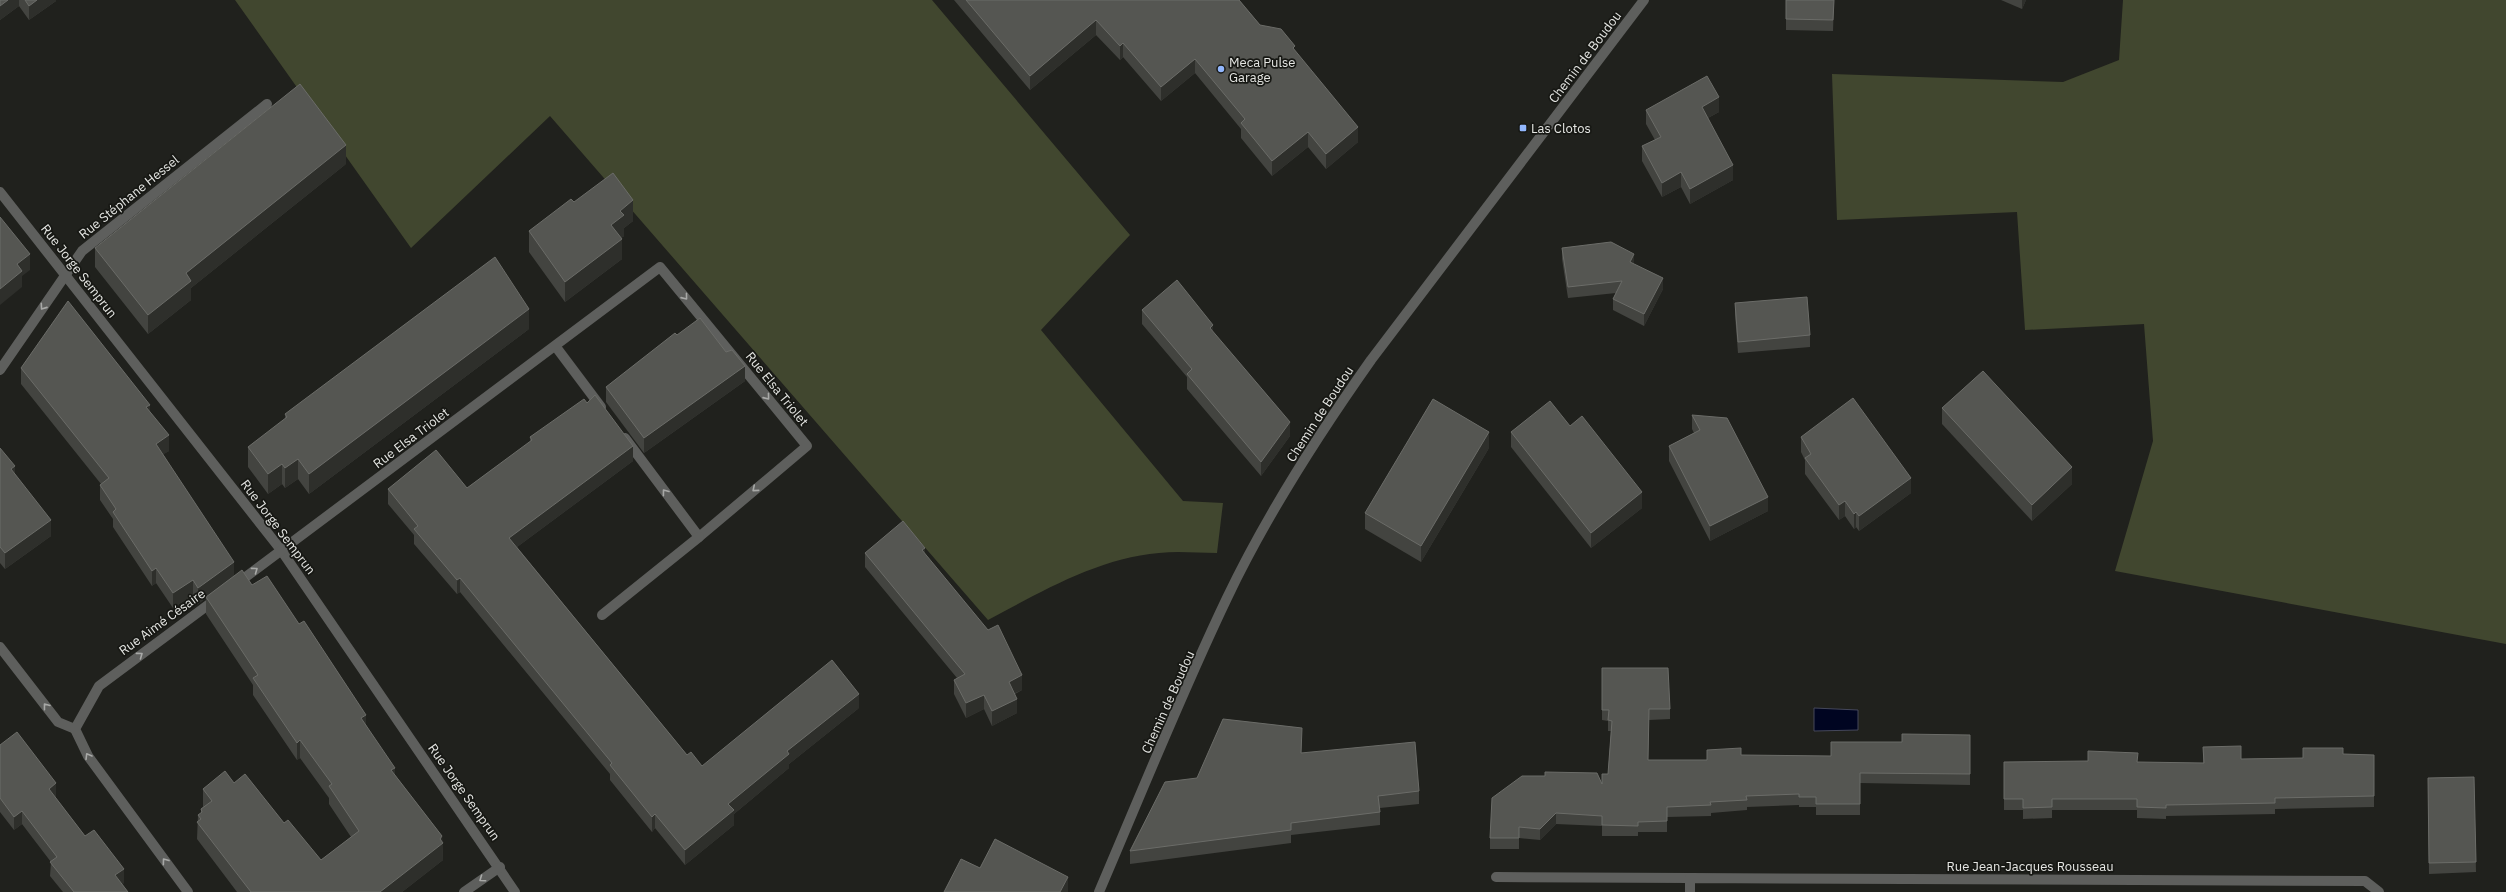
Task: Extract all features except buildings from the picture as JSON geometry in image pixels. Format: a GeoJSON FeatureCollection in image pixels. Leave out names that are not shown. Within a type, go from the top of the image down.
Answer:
{"type":"FeatureCollection","features":[{"type":"Feature","properties":{"kind":"street","name":"Chemin de Boudou"},"geometry":{"type":"LineString","coordinates":[[1099,892],[1227,597],[1277,504],[1339,405],[1371,360],[1644,0]]}},
{"type":"Feature","properties":{"kind":"street","name":"Rue Stéphane Hessel"},"geometry":{"type":"LineString","coordinates":[[0,370],[82,251],[267,104]]}},
{"type":"Feature","properties":{"kind":"street","name":"Rue Jorge Semprun"},"geometry":{"type":"LineString","coordinates":[[0,192],[281,550],[500,867],[515,892]]}},
{"type":"Feature","properties":{"kind":"street","name":"Rue Elsa Triolet"},"geometry":{"type":"LineString","coordinates":[[281,550],[556,347],[660,267],[807,446],[699,537],[602,615]]}},
{"type":"Feature","properties":{"kind":"street"},"geometry":{"type":"LineString","coordinates":[[556,347],[608,416]]}},
{"type":"Feature","properties":{"kind":"street"},"geometry":{"type":"LineString","coordinates":[[618,429],[699,537]]}},
{"type":"Feature","properties":{"kind":"street","name":"Rue Aimé Césaire"},"geometry":{"type":"LineString","coordinates":[[75,729],[98,686],[281,550]]}},
{"type":"Feature","properties":{"kind":"street"},"geometry":{"type":"LineString","coordinates":[[0,647],[58,722],[75,729],[88,756],[188,892]]}},
{"type":"Feature","properties":{"kind":"street"},"geometry":{"type":"LineString","coordinates":[[464,892],[500,867]]}},
{"type":"Feature","properties":{"kind":"street","name":"Rue Jean-Jacques Rousseau"},"geometry":{"type":"LineString","coordinates":[[1496,877],[2365,881],[2379,892]]}},
{"type":"Feature","properties":{"kind":"street"},"geometry":{"type":"LineString","coordinates":[[1690,878],[1690,892]]}},
{"type":"Feature","properties":{"kind":"green space"},"geometry":{"type":"Polygon","coordinates":[[[235,0],[932,0],[1130,235],[1041,330],[1183,501],[1223,503],[1217,553],[1159,553],[1136,556],[1114,562],[1070,578],[1028,598],[988,620],[550,116],[411,248],[235,0]]]}},
{"type":"Feature","properties":{"kind":"green space"},"geometry":{"type":"Polygon","coordinates":[[[2123,0],[2506,0],[2506,644],[2115,571],[2153,441],[2144,324],[2025,330],[2017,212],[1837,220],[1832,74],[2063,82],[2119,60],[2123,0]]]}},
{"type":"Feature","properties":{"kind":"water"},"geometry":{"type":"Polygon","coordinates":[[[1814,708],[1858,710],[1858,730],[1814,731],[1814,708]]]}},
{"type":"Feature","properties":{"kind":"place","name":"Meca Pulse Garage"},"geometry":{"type":"Point","coordinates":[1221,69]}},
{"type":"Feature","properties":{"kind":"place","name":"Las Clotos"},"geometry":{"type":"Point","coordinates":[1523,128]}}]}
